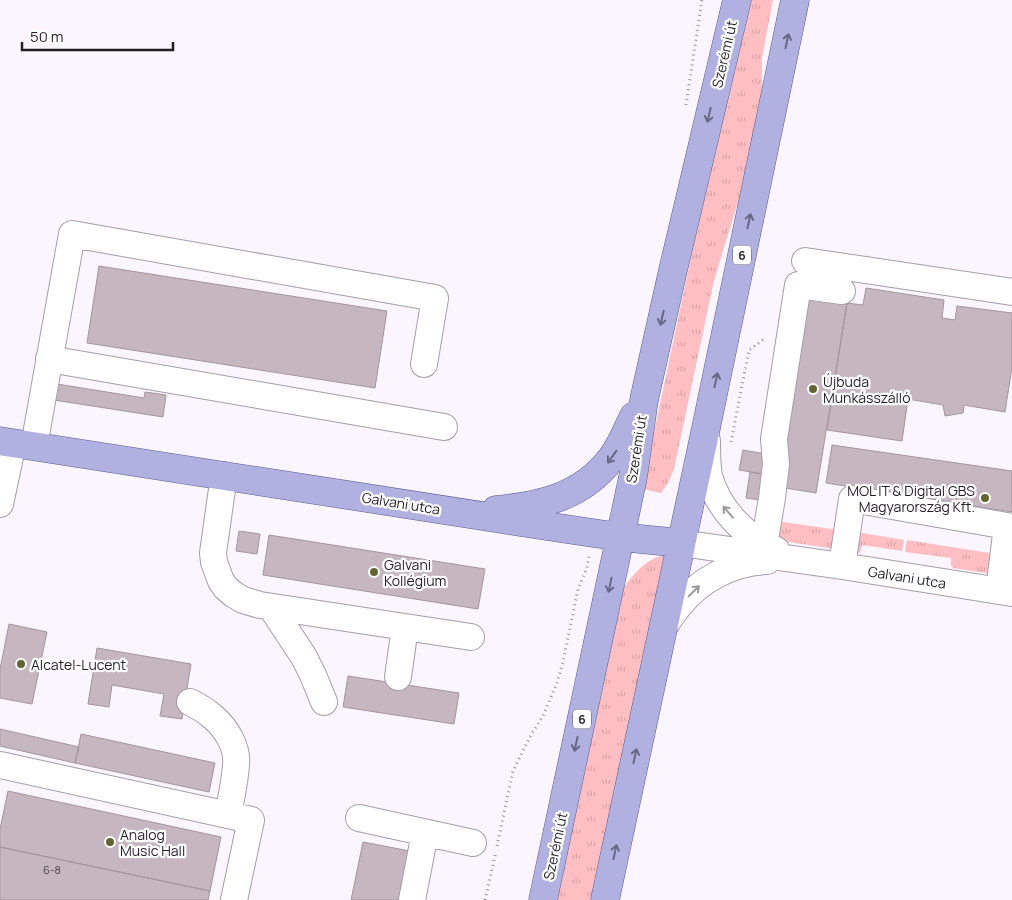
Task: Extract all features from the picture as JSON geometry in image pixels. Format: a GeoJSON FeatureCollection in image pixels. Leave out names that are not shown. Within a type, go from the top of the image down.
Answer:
{"type":"FeatureCollection","features":[{"type":"Feature","properties":{"kind":"main road","name":"Szerémi út"},"geometry":{"type":"LineString","coordinates":[[543,900],[620,537],[644,400],[737,0]]}},
{"type":"Feature","properties":{"kind":"main road","name":"6"},"geometry":{"type":"LineString","coordinates":[[605,900],[795,0]]}},
{"type":"Feature","properties":{"kind":"main road"},"geometry":{"type":"LineString","coordinates":[[462,513],[512,509],[551,500],[577,490],[600,472],[610,460],[644,400]]}},
{"type":"Feature","properties":{"kind":"main road","name":"Galvani utca"},"geometry":{"type":"LineString","coordinates":[[16,443],[593,533],[681,543]]}},
{"type":"Feature","properties":{"kind":"street"},"geometry":{"type":"LineString","coordinates":[[0,504],[16,443],[50,359],[72,234],[435,298],[424,364]]}},
{"type":"Feature","properties":{"kind":"street"},"geometry":{"type":"LineString","coordinates":[[805,261],[1012,292]]}},
{"type":"Feature","properties":{"kind":"street"},"geometry":{"type":"LineString","coordinates":[[764,544],[776,464],[774,439],[798,285],[842,291]]}},
{"type":"Feature","properties":{"kind":"street"},"geometry":{"type":"LineString","coordinates":[[50,359],[444,427]]}},
{"type":"Feature","properties":{"kind":"street","name":"Galvani utca"},"geometry":{"type":"LineString","coordinates":[[706,428],[709,474],[720,504],[735,520],[764,544],[802,560]]}},
{"type":"Feature","properties":{"kind":"street"},"geometry":{"type":"LineString","coordinates":[[224,475],[213,553],[217,571],[226,588],[232,594],[250,603],[271,607],[471,637]]}},
{"type":"Feature","properties":{"kind":"street"},"geometry":{"type":"LineString","coordinates":[[842,566],[852,499],[1007,526],[1005,592]]}},
{"type":"Feature","properties":{"kind":"street","name":"Galvani utca"},"geometry":{"type":"LineString","coordinates":[[681,543],[1005,592]]}},
{"type":"Feature","properties":{"kind":"street","name":"Galvani utca"},"geometry":{"type":"LineString","coordinates":[[663,628],[680,605],[700,585],[722,572],[740,565],[763,561],[802,560]]}},
{"type":"Feature","properties":{"kind":"street"},"geometry":{"type":"LineString","coordinates":[[271,607],[304,657],[314,675],[324,702]]}},
{"type":"Feature","properties":{"kind":"street"},"geometry":{"type":"LineString","coordinates":[[398,677],[405,627]]}},
{"type":"Feature","properties":{"kind":"street"},"geometry":{"type":"LineString","coordinates":[[190,702],[213,716],[228,734],[235,750],[236,765],[228,815]]}},
{"type":"Feature","properties":{"kind":"street"},"geometry":{"type":"LineString","coordinates":[[0,766],[251,820],[234,900]]}},
{"type":"Feature","properties":{"kind":"street"},"geometry":{"type":"LineString","coordinates":[[360,818],[473,843]]}},
{"type":"Feature","properties":{"kind":"street"},"geometry":{"type":"LineString","coordinates":[[412,900],[425,833]]}},
{"type":"Feature","properties":{"kind":"path"},"geometry":{"type":"LineString","coordinates":[[731,442],[750,350],[763,340],[766,340]]}},
{"type":"Feature","properties":{"kind":"path"},"geometry":{"type":"LineString","coordinates":[[486,900],[513,771],[532,733],[543,716],[557,683],[578,589],[587,568],[593,533]]}},
{"type":"Feature","properties":{"kind":"green space"},"geometry":{"type":"Polygon","coordinates":[[[750,0],[773,0],[762,58],[762,93],[747,173],[713,285],[674,469],[661,493],[642,489],[714,149],[750,0]]]}},
{"type":"Feature","properties":{"kind":"green space"},"geometry":{"type":"Polygon","coordinates":[[[776,521],[839,530],[835,549],[782,541],[777,536],[776,521]]]}},
{"type":"Feature","properties":{"kind":"green space"},"geometry":{"type":"Polygon","coordinates":[[[856,532],[904,540],[902,551],[862,545],[860,553],[854,552],[856,532]]]}},
{"type":"Feature","properties":{"kind":"green space"},"geometry":{"type":"Polygon","coordinates":[[[907,540],[996,554],[992,574],[953,568],[951,558],[905,552],[907,540]]]}},
{"type":"Feature","properties":{"kind":"green space"},"geometry":{"type":"Polygon","coordinates":[[[660,556],[665,556],[593,900],[555,900],[621,593],[638,571],[648,562],[660,556]]]}},
{"type":"Feature","properties":{"kind":"building"},"geometry":{"type":"Polygon","coordinates":[[[99,266],[387,311],[375,388],[87,343],[99,266]]]}},
{"type":"Feature","properties":{"kind":"building"},"geometry":{"type":"Polygon","coordinates":[[[866,288],[944,300],[942,318],[955,320],[957,306],[1012,313],[1012,367],[1005,412],[964,405],[963,413],[945,416],[943,405],[908,399],[902,441],[827,430],[847,303],[863,305],[866,288]]]}},
{"type":"Feature","properties":{"kind":"building","name":"Újbuda Munkásszálló"},"geometry":{"type":"Polygon","coordinates":[[[808,296],[847,303],[816,493],[779,487],[808,296]]]}},
{"type":"Feature","properties":{"kind":"building"},"geometry":{"type":"Polygon","coordinates":[[[57,384],[144,398],[145,392],[166,395],[163,417],[54,400],[57,384]]]}},
{"type":"Feature","properties":{"kind":"building"},"geometry":{"type":"Polygon","coordinates":[[[832,445],[1012,471],[1012,512],[826,483],[832,445]]]}},
{"type":"Feature","properties":{"kind":"building"},"geometry":{"type":"Polygon","coordinates":[[[743,450],[766,454],[763,474],[739,470],[743,450]]]}},
{"type":"Feature","properties":{"kind":"building"},"geometry":{"type":"Polygon","coordinates":[[[750,472],[771,475],[767,501],[746,498],[750,472]]]}},
{"type":"Feature","properties":{"kind":"building"},"geometry":{"type":"Polygon","coordinates":[[[239,531],[260,534],[257,554],[236,551],[239,531]]]}},
{"type":"Feature","properties":{"kind":"building","name":"Galvani Kollégium"},"geometry":{"type":"Polygon","coordinates":[[[269,535],[485,569],[478,609],[263,575],[269,535]]]}},
{"type":"Feature","properties":{"kind":"building","name":"Alcatel-Lucent"},"geometry":{"type":"Polygon","coordinates":[[[9,624],[47,632],[32,704],[0,698],[0,669],[9,624]]]}},
{"type":"Feature","properties":{"kind":"building"},"geometry":{"type":"Polygon","coordinates":[[[97,648],[191,664],[182,719],[160,716],[164,694],[112,685],[109,707],[88,704],[97,648]]]}},
{"type":"Feature","properties":{"kind":"building"},"geometry":{"type":"Polygon","coordinates":[[[348,676],[459,693],[454,724],[343,707],[348,676]]]}},
{"type":"Feature","properties":{"kind":"building"},"geometry":{"type":"Polygon","coordinates":[[[0,729],[79,747],[75,763],[0,746],[0,729]]]}},
{"type":"Feature","properties":{"kind":"building"},"geometry":{"type":"Polygon","coordinates":[[[81,734],[215,763],[209,792],[75,763],[81,734]]]}},
{"type":"Feature","properties":{"kind":"building","name":"Analog Music Hall"},"geometry":{"type":"Polygon","coordinates":[[[8,791],[221,837],[210,891],[0,847],[0,829],[8,791]]]}},
{"type":"Feature","properties":{"kind":"building"},"geometry":{"type":"Polygon","coordinates":[[[363,842],[410,851],[400,900],[351,900],[363,842]]]}},
{"type":"Feature","properties":{"kind":"building"},"geometry":{"type":"Polygon","coordinates":[[[0,847],[210,891],[208,900],[0,900],[0,847]]]}},
{"type":"Feature","properties":{"kind":"place","name":"Újbuda Munkásszálló"},"geometry":{"type":"Point","coordinates":[813,389]}},
{"type":"Feature","properties":{"kind":"place","name":"MOL IT & Digital GBS Magyarország Kft."},"geometry":{"type":"Point","coordinates":[985,498]}},
{"type":"Feature","properties":{"kind":"place","name":"Galvani Kollégium"},"geometry":{"type":"Point","coordinates":[374,572]}},
{"type":"Feature","properties":{"kind":"place","name":"Alcatel-Lucent"},"geometry":{"type":"Point","coordinates":[21,664]}},
{"type":"Feature","properties":{"kind":"place","name":"Analog Music Hall"},"geometry":{"type":"Point","coordinates":[110,842]}}]}
